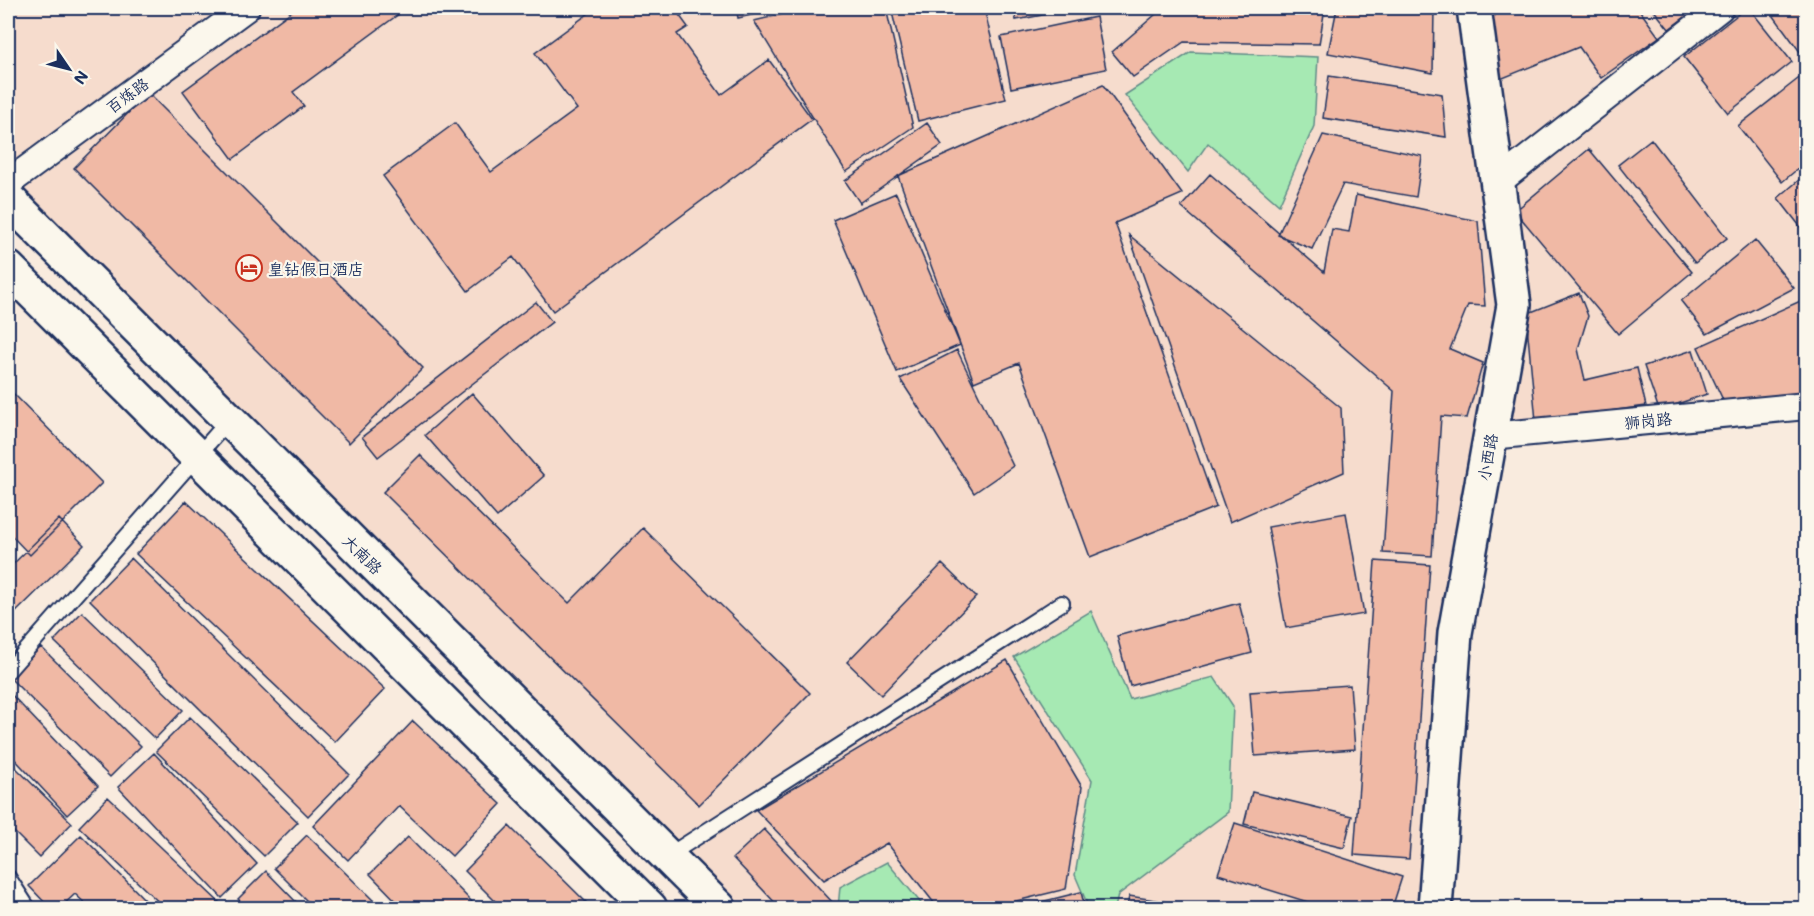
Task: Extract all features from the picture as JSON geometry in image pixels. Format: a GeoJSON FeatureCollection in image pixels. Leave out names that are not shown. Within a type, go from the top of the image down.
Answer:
{"type":"FeatureCollection","features":[{"type":"Feature","properties":{"kind":"street","name":"百炼路"},"geometry":{"type":"LineString","coordinates":[[8,183],[246,8]]}},
{"type":"Feature","properties":{"kind":"street","name":"小西路"},"geometry":{"type":"LineString","coordinates":[[1436,909],[1455,633],[1514,305],[1474,8]]}},
{"type":"Feature","properties":{"kind":"street"},"geometry":{"type":"LineString","coordinates":[[1498,182],[1720,8]]}},
{"type":"Feature","properties":{"kind":"street","name":"大南路"},"geometry":{"type":"LineString","coordinates":[[8,199],[719,909]]}},
{"type":"Feature","properties":{"kind":"street"},"geometry":{"type":"LineString","coordinates":[[8,268],[650,909]]}},
{"type":"Feature","properties":{"kind":"street","name":"狮岗路"},"geometry":{"type":"LineString","coordinates":[[1491,436],[1806,406]]}},
{"type":"Feature","properties":{"kind":"lane"},"geometry":{"type":"LineString","coordinates":[[8,671],[229,420]]}},
{"type":"Feature","properties":{"kind":"lane"},"geometry":{"type":"LineString","coordinates":[[666,856],[1062,603]]}},
{"type":"Feature","properties":{"kind":"lane"},"geometry":{"type":"LineString","coordinates":[[8,877],[28,909]]}},
{"type":"Feature","properties":{"kind":"shaded area"},"geometry":{"type":"Polygon","coordinates":[[[8,8],[1806,8],[1806,406],[1491,436],[1435,908],[719,908],[8,199],[8,8]]]}},
{"type":"Feature","properties":{"kind":"green space"},"geometry":{"type":"Polygon","coordinates":[[[1191,52],[1318,57],[1314,126],[1279,205],[1208,143],[1188,172],[1125,95],[1191,52]]]}},
{"type":"Feature","properties":{"kind":"green space"},"geometry":{"type":"Polygon","coordinates":[[[1091,611],[1130,699],[1214,677],[1233,706],[1228,812],[1118,895],[1115,908],[1089,908],[1075,875],[1092,780],[1014,657],[1091,611]]]}},
{"type":"Feature","properties":{"kind":"green space"},"geometry":{"type":"Polygon","coordinates":[[[887,862],[925,908],[838,908],[840,887],[887,862]]]}},
{"type":"Feature","properties":{"kind":"building"},"geometry":{"type":"Polygon","coordinates":[[[296,8],[407,8],[293,92],[304,106],[233,159],[183,91],[296,8]]]}},
{"type":"Feature","properties":{"kind":"building"},"geometry":{"type":"Polygon","coordinates":[[[596,8],[674,8],[688,27],[677,34],[721,95],[769,60],[812,119],[553,311],[513,257],[468,291],[383,176],[455,123],[491,172],[577,109],[535,53],[596,8]]]}},
{"type":"Feature","properties":{"kind":"building"},"geometry":{"type":"Polygon","coordinates":[[[736,8],[782,8],[738,18],[736,8]]]}},
{"type":"Feature","properties":{"kind":"building"},"geometry":{"type":"Polygon","coordinates":[[[809,8],[886,8],[913,127],[846,172],[754,21],[809,8]]]}},
{"type":"Feature","properties":{"kind":"building"},"geometry":{"type":"Polygon","coordinates":[[[891,8],[984,8],[1006,99],[918,121],[891,8]]]}},
{"type":"Feature","properties":{"kind":"building"},"geometry":{"type":"Polygon","coordinates":[[[1014,8],[1079,8],[1016,20],[1014,8]]]}},
{"type":"Feature","properties":{"kind":"building"},"geometry":{"type":"Polygon","coordinates":[[[1163,8],[1325,8],[1319,44],[1184,42],[1133,77],[1112,52],[1163,8]]]}},
{"type":"Feature","properties":{"kind":"building"},"geometry":{"type":"Polygon","coordinates":[[[1337,8],[1434,8],[1433,73],[1328,53],[1337,8]]]}},
{"type":"Feature","properties":{"kind":"building"},"geometry":{"type":"Polygon","coordinates":[[[1481,8],[1638,8],[1659,37],[1601,78],[1579,47],[1493,82],[1481,8]]]}},
{"type":"Feature","properties":{"kind":"building"},"geometry":{"type":"Polygon","coordinates":[[[1652,8],[1697,8],[1669,29],[1652,8]]]}},
{"type":"Feature","properties":{"kind":"building"},"geometry":{"type":"Polygon","coordinates":[[[1746,8],[1749,8],[1792,62],[1728,113],[1684,57],[1746,8]]]}},
{"type":"Feature","properties":{"kind":"building"},"geometry":{"type":"Polygon","coordinates":[[[1768,8],[1806,8],[1806,60],[1768,8]]]}},
{"type":"Feature","properties":{"kind":"building"},"geometry":{"type":"Polygon","coordinates":[[[1096,17],[1106,69],[1011,88],[1001,37],[1096,17]]]}},
{"type":"Feature","properties":{"kind":"building"},"geometry":{"type":"Polygon","coordinates":[[[1803,75],[1806,80],[1806,162],[1782,182],[1738,126],[1803,75]]]}},
{"type":"Feature","properties":{"kind":"building"},"geometry":{"type":"Polygon","coordinates":[[[1329,76],[1442,94],[1446,137],[1323,118],[1329,76]]]}},
{"type":"Feature","properties":{"kind":"building"},"geometry":{"type":"Polygon","coordinates":[[[1103,85],[1182,194],[1115,223],[1216,507],[1090,557],[1019,363],[974,382],[898,176],[1103,85]]]}},
{"type":"Feature","properties":{"kind":"building","name":"皇钻假日酒店"},"geometry":{"type":"Polygon","coordinates":[[[148,93],[423,368],[349,443],[74,168],[148,93]]]}},
{"type":"Feature","properties":{"kind":"building"},"geometry":{"type":"Polygon","coordinates":[[[927,123],[942,145],[860,203],[845,181],[927,123]]]}},
{"type":"Feature","properties":{"kind":"building"},"geometry":{"type":"Polygon","coordinates":[[[1323,135],[1422,156],[1416,197],[1343,184],[1312,249],[1278,235],[1323,135]]]}},
{"type":"Feature","properties":{"kind":"building"},"geometry":{"type":"Polygon","coordinates":[[[1651,139],[1727,238],[1695,263],[1618,165],[1651,139]]]}},
{"type":"Feature","properties":{"kind":"building"},"geometry":{"type":"Polygon","coordinates":[[[1589,149],[1692,272],[1618,334],[1515,211],[1589,149]]]}},
{"type":"Feature","properties":{"kind":"building"},"geometry":{"type":"Polygon","coordinates":[[[1210,174],[1324,272],[1332,229],[1349,232],[1356,195],[1478,221],[1485,306],[1468,305],[1450,349],[1483,363],[1467,418],[1441,416],[1432,556],[1383,553],[1394,391],[1181,207],[1210,174]]]}},
{"type":"Feature","properties":{"kind":"building"},"geometry":{"type":"Polygon","coordinates":[[[1806,174],[1806,234],[1778,198],[1806,174]]]}},
{"type":"Feature","properties":{"kind":"building"},"geometry":{"type":"Polygon","coordinates":[[[896,193],[960,345],[897,372],[833,220],[896,193]]]}},
{"type":"Feature","properties":{"kind":"building"},"geometry":{"type":"Polygon","coordinates":[[[1129,235],[1341,408],[1344,472],[1230,522],[1129,235]]]}},
{"type":"Feature","properties":{"kind":"building"},"geometry":{"type":"Polygon","coordinates":[[[1755,240],[1794,288],[1707,334],[1681,301],[1755,240]]]}},
{"type":"Feature","properties":{"kind":"building"},"geometry":{"type":"Polygon","coordinates":[[[1579,293],[1588,316],[1578,349],[1585,380],[1637,368],[1646,406],[1536,421],[1526,314],[1579,293]]]}},
{"type":"Feature","properties":{"kind":"building"},"geometry":{"type":"Polygon","coordinates":[[[1805,299],[1806,396],[1724,402],[1698,347],[1805,299]]]}},
{"type":"Feature","properties":{"kind":"building"},"geometry":{"type":"Polygon","coordinates":[[[536,302],[552,322],[378,457],[362,437],[536,302]]]}},
{"type":"Feature","properties":{"kind":"building"},"geometry":{"type":"Polygon","coordinates":[[[957,350],[1013,466],[974,493],[900,379],[957,350]]]}},
{"type":"Feature","properties":{"kind":"building"},"geometry":{"type":"Polygon","coordinates":[[[1693,350],[1707,394],[1659,410],[1644,366],[1693,350]]]}},
{"type":"Feature","properties":{"kind":"building"},"geometry":{"type":"Polygon","coordinates":[[[8,388],[102,483],[30,555],[8,532],[8,388]]]}},
{"type":"Feature","properties":{"kind":"building"},"geometry":{"type":"Polygon","coordinates":[[[472,393],[544,476],[497,517],[425,435],[472,393]]]}},
{"type":"Feature","properties":{"kind":"building"},"geometry":{"type":"Polygon","coordinates":[[[420,455],[569,603],[643,528],[810,693],[699,805],[383,492],[420,455]]]}},
{"type":"Feature","properties":{"kind":"building"},"geometry":{"type":"Polygon","coordinates":[[[186,501],[385,689],[335,742],[136,554],[186,501]]]}},
{"type":"Feature","properties":{"kind":"building"},"geometry":{"type":"Polygon","coordinates":[[[1346,513],[1364,614],[1286,628],[1268,527],[1346,513]]]}},
{"type":"Feature","properties":{"kind":"building"},"geometry":{"type":"Polygon","coordinates":[[[59,519],[84,545],[8,620],[8,569],[59,519]]]}},
{"type":"Feature","properties":{"kind":"building"},"geometry":{"type":"Polygon","coordinates":[[[131,558],[349,774],[308,816],[90,600],[131,558]]]}},
{"type":"Feature","properties":{"kind":"building"},"geometry":{"type":"Polygon","coordinates":[[[1375,561],[1430,565],[1409,859],[1354,855],[1375,561]]]}},
{"type":"Feature","properties":{"kind":"building"},"geometry":{"type":"Polygon","coordinates":[[[942,564],[976,597],[881,695],[847,662],[942,564]]]}},
{"type":"Feature","properties":{"kind":"building"},"geometry":{"type":"Polygon","coordinates":[[[1239,603],[1252,653],[1130,686],[1117,636],[1239,603]]]}},
{"type":"Feature","properties":{"kind":"building"},"geometry":{"type":"Polygon","coordinates":[[[82,612],[183,710],[155,739],[54,641],[82,612]]]}},
{"type":"Feature","properties":{"kind":"building"},"geometry":{"type":"Polygon","coordinates":[[[41,647],[141,746],[110,777],[10,678],[41,647]]]}},
{"type":"Feature","properties":{"kind":"building"},"geometry":{"type":"Polygon","coordinates":[[[1007,660],[1082,787],[1066,889],[988,908],[938,908],[887,843],[824,880],[756,810],[1007,660]]]}},
{"type":"Feature","properties":{"kind":"building"},"geometry":{"type":"Polygon","coordinates":[[[1350,685],[1355,749],[1255,756],[1250,692],[1350,685]]]}},
{"type":"Feature","properties":{"kind":"building"},"geometry":{"type":"Polygon","coordinates":[[[8,691],[98,786],[67,815],[8,752],[8,691]]]}},
{"type":"Feature","properties":{"kind":"building"},"geometry":{"type":"Polygon","coordinates":[[[190,717],[298,822],[264,856],[156,751],[190,717]]]}},
{"type":"Feature","properties":{"kind":"building"},"geometry":{"type":"Polygon","coordinates":[[[413,721],[501,804],[452,856],[399,806],[348,860],[313,826],[413,721]]]}},
{"type":"Feature","properties":{"kind":"building"},"geometry":{"type":"Polygon","coordinates":[[[154,753],[257,864],[222,898],[118,787],[154,753]]]}},
{"type":"Feature","properties":{"kind":"building"},"geometry":{"type":"Polygon","coordinates":[[[8,760],[72,823],[39,857],[8,826],[8,760]]]}},
{"type":"Feature","properties":{"kind":"building"},"geometry":{"type":"Polygon","coordinates":[[[1252,792],[1352,816],[1344,848],[1244,824],[1252,792]]]}},
{"type":"Feature","properties":{"kind":"building"},"geometry":{"type":"Polygon","coordinates":[[[108,797],[221,904],[217,908],[165,908],[79,827],[108,797]]]}},
{"type":"Feature","properties":{"kind":"building"},"geometry":{"type":"Polygon","coordinates":[[[1235,823],[1402,877],[1392,908],[1327,908],[1218,874],[1235,823]]]}},
{"type":"Feature","properties":{"kind":"building"},"geometry":{"type":"Polygon","coordinates":[[[509,826],[592,908],[502,908],[465,871],[509,826]]]}},
{"type":"Feature","properties":{"kind":"building"},"geometry":{"type":"Polygon","coordinates":[[[764,829],[835,905],[832,908],[780,908],[733,858],[764,829]]]}},
{"type":"Feature","properties":{"kind":"building"},"geometry":{"type":"Polygon","coordinates":[[[81,835],[153,908],[90,908],[75,894],[60,908],[50,908],[29,886],[81,835]]]}},
{"type":"Feature","properties":{"kind":"building"},"geometry":{"type":"Polygon","coordinates":[[[307,835],[381,908],[314,908],[274,868],[307,835]]]}},
{"type":"Feature","properties":{"kind":"building"},"geometry":{"type":"Polygon","coordinates":[[[408,837],[478,908],[403,908],[370,874],[408,837]]]}},
{"type":"Feature","properties":{"kind":"building"},"geometry":{"type":"Polygon","coordinates":[[[266,871],[302,908],[248,908],[238,899],[266,871]]]}},
{"type":"Feature","properties":{"kind":"building"},"geometry":{"type":"Polygon","coordinates":[[[1081,892],[1085,908],[1017,908],[1081,892]]]}},
{"type":"Feature","properties":{"kind":"building"},"geometry":{"type":"Polygon","coordinates":[[[1129,896],[1206,908],[1127,908],[1129,896]]]}},
{"type":"Feature","properties":{"kind":"place","name":"皇钻假日酒店"},"geometry":{"type":"Point","coordinates":[249,268]}}]}
